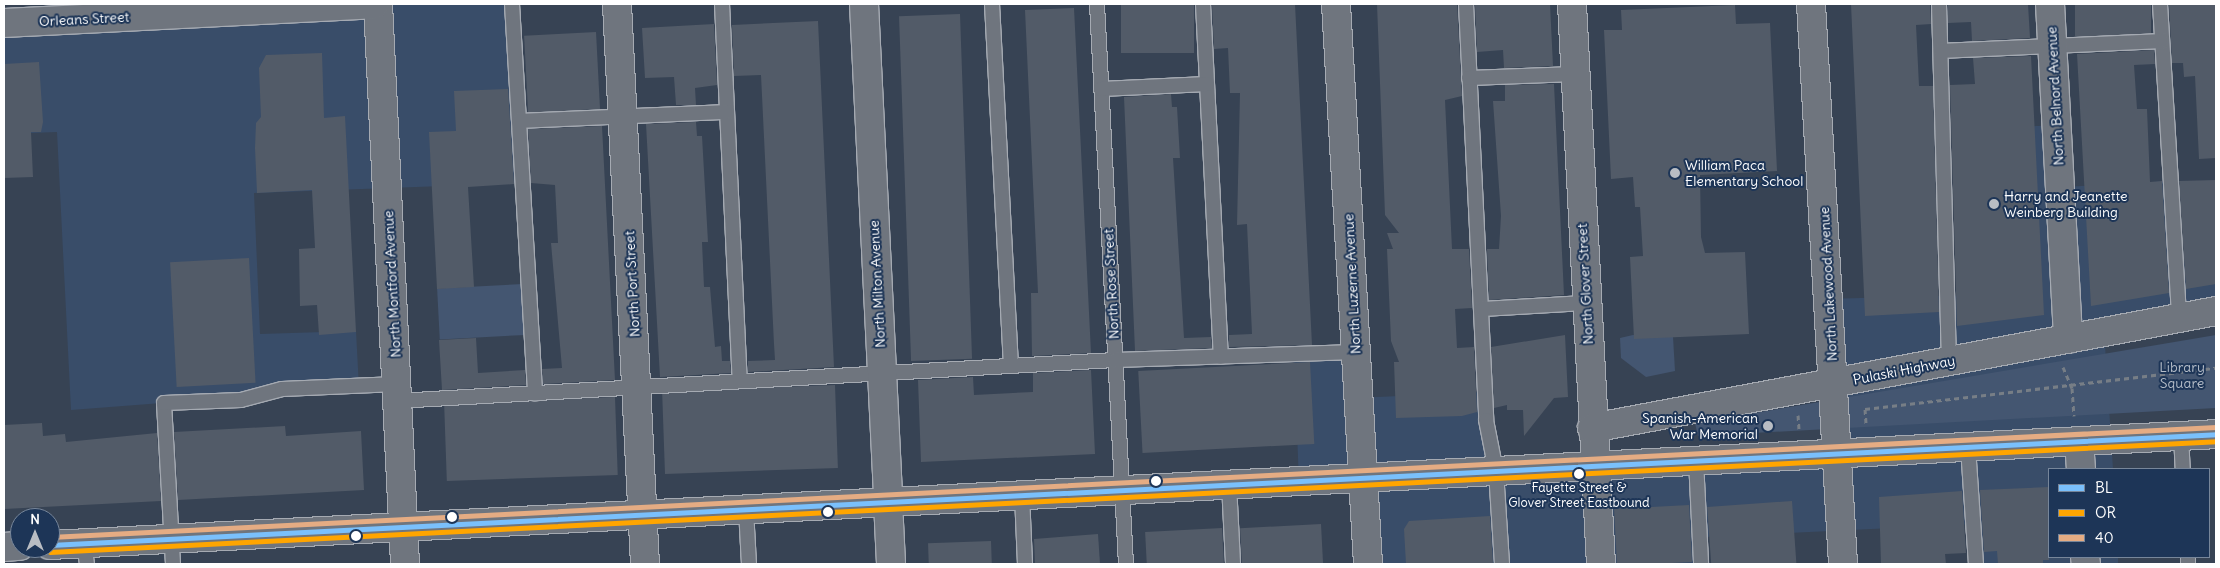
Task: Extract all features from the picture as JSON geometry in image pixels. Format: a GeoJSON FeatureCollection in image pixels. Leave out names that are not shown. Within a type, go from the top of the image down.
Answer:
{"type":"FeatureCollection","features":[{"type":"Feature","properties":{"kind":"street","name":"Orleans Street"},"geometry":{"type":"LineString","coordinates":[[4,23],[48,12],[376,4]]}},
{"type":"Feature","properties":{"kind":"street","name":"North Montford Avenue"},"geometry":{"type":"LineString","coordinates":[[376,4],[405,564]]}},
{"type":"Feature","properties":{"kind":"street","name":"North Port Street"},"geometry":{"type":"LineString","coordinates":[[617,4],[646,564]]}},
{"type":"Feature","properties":{"kind":"street","name":"North Milton Avenue"},"geometry":{"type":"LineString","coordinates":[[864,4],[891,564]]}},
{"type":"Feature","properties":{"kind":"street","name":"North Luzerne Avenue"},"geometry":{"type":"LineString","coordinates":[[1336,4],[1368,564]]}},
{"type":"Feature","properties":{"kind":"street","name":"North Glover Street"},"geometry":{"type":"LineString","coordinates":[[1572,4],[1592,428],[1601,564]]}},
{"type":"Feature","properties":{"kind":"street","name":"North Lakewood Avenue"},"geometry":{"type":"LineString","coordinates":[[1812,4],[1842,564]]}},
{"type":"Feature","properties":{"kind":"street","name":"North Belnord Avenue"},"geometry":{"type":"LineString","coordinates":[[2050,4],[2064,349]]}},
{"type":"Feature","properties":{"kind":"street","name":"Pulaski Highway"},"geometry":{"type":"LineString","coordinates":[[1592,428],[1949,361],[2064,349],[2179,318],[2216,311]]}},
{"type":"Feature","properties":{"kind":"street"},"geometry":{"type":"LineString","coordinates":[[60,547],[86,553],[173,551],[403,526],[2216,434]]}},
{"type":"Feature","properties":{"kind":"street"},"geometry":{"type":"LineString","coordinates":[[2079,441],[2080,468]]}},
{"type":"Feature","properties":{"kind":"lane"},"geometry":{"type":"LineString","coordinates":[[512,4],[535,392]]}},
{"type":"Feature","properties":{"kind":"lane"},"geometry":{"type":"LineString","coordinates":[[722,4],[740,381]]}},
{"type":"Feature","properties":{"kind":"lane"},"geometry":{"type":"LineString","coordinates":[[992,4],[1011,366]]}},
{"type":"Feature","properties":{"kind":"lane","name":"North Rose Street"},"geometry":{"type":"LineString","coordinates":[[1097,4],[1126,564]]}},
{"type":"Feature","properties":{"kind":"lane"},"geometry":{"type":"LineString","coordinates":[[1202,4],[1221,357]]}},
{"type":"Feature","properties":{"kind":"lane"},"geometry":{"type":"LineString","coordinates":[[1466,4],[1486,420],[1496,471],[1502,564]]}},
{"type":"Feature","properties":{"kind":"lane"},"geometry":{"type":"LineString","coordinates":[[1940,4],[1949,361]]}},
{"type":"Feature","properties":{"kind":"lane"},"geometry":{"type":"LineString","coordinates":[[2160,4],[2179,318]]}},
{"type":"Feature","properties":{"kind":"lane"},"geometry":{"type":"LineString","coordinates":[[1941,51],[2162,41]]}},
{"type":"Feature","properties":{"kind":"lane"},"geometry":{"type":"LineString","coordinates":[[1469,78],[1575,74]]}},
{"type":"Feature","properties":{"kind":"lane"},"geometry":{"type":"LineString","coordinates":[[1101,89],[1207,84]]}},
{"type":"Feature","properties":{"kind":"lane"},"geometry":{"type":"LineString","coordinates":[[519,121],[727,112]]}},
{"type":"Feature","properties":{"kind":"lane"},"geometry":{"type":"LineString","coordinates":[[1481,309],[1586,303]]}},
{"type":"Feature","properties":{"kind":"lane"},"geometry":{"type":"LineString","coordinates":[[173,551],[164,403],[241,400],[282,389],[397,392],[535,392],[1115,360],[1356,352]]}},
{"type":"Feature","properties":{"kind":"lane"},"geometry":{"type":"LineString","coordinates":[[2182,436],[2183,468]]}},
{"type":"Feature","properties":{"kind":"lane"},"geometry":{"type":"LineString","coordinates":[[1968,447],[1976,564]]}},
{"type":"Feature","properties":{"kind":"lane"},"geometry":{"type":"LineString","coordinates":[[1696,460],[1700,564]]}},
{"type":"Feature","properties":{"kind":"lane"},"geometry":{"type":"LineString","coordinates":[[1229,484],[1233,564]]}},
{"type":"Feature","properties":{"kind":"lane"},"geometry":{"type":"LineString","coordinates":[[1022,495],[1025,564]]}},
{"type":"Feature","properties":{"kind":"lane"},"geometry":{"type":"LineString","coordinates":[[746,509],[749,564]]}},
{"type":"Feature","properties":{"kind":"path"},"geometry":{"type":"LineString","coordinates":[[2064,349],[2072,388],[2079,441]]}},
{"type":"Feature","properties":{"kind":"path"},"geometry":{"type":"LineString","coordinates":[[1866,409],[2072,388],[2216,368]]}},
{"type":"Feature","properties":{"kind":"path"},"geometry":{"type":"LineString","coordinates":[[1865,401],[1867,423]]}},
{"type":"Feature","properties":{"kind":"shaded area"},"geometry":{"type":"Polygon","coordinates":[[[50,4],[519,4],[527,183],[254,193],[260,334],[356,331],[359,388],[71,410],[57,132],[4,134],[4,22],[51,19],[50,4]]]}},
{"type":"Feature","properties":{"kind":"shaded area"},"geometry":{"type":"Polygon","coordinates":[[[2058,125],[2064,187],[2171,181],[2181,260],[2216,259],[2216,310],[2104,330],[2113,468],[2048,468],[2048,558],[2118,558],[2118,564],[1978,564],[1975,524],[1704,537],[1705,564],[1366,564],[1358,479],[1299,483],[1294,355],[1354,352],[1356,398],[1486,392],[1490,467],[1593,450],[1832,452],[1824,299],[1974,295],[1974,129],[2058,125]]]}},
{"type":"Feature","properties":{"kind":"green space"},"geometry":{"type":"Polygon","coordinates":[[[523,284],[526,335],[440,339],[437,289],[523,284]]]}},
{"type":"Feature","properties":{"kind":"green space"},"geometry":{"type":"Polygon","coordinates":[[[1633,335],[1673,337],[1675,371],[1646,377],[1621,358],[1620,338],[1633,335]]]}},
{"type":"Feature","properties":{"kind":"green space","name":"Library Square"},"geometry":{"type":"Polygon","coordinates":[[[2216,335],[2216,408],[1698,436],[1695,423],[2216,335]]]}},
{"type":"Feature","properties":{"kind":"building"},"geometry":{"type":"Polygon","coordinates":[[[1121,4],[1194,4],[1194,53],[1121,53],[1121,4]]]}},
{"type":"Feature","properties":{"kind":"building"},"geometry":{"type":"Polygon","coordinates":[[[1212,4],[1295,4],[1312,345],[1229,347],[1229,335],[1252,334],[1247,224],[1237,225],[1240,93],[1230,93],[1228,48],[1214,49],[1212,4]]]}},
{"type":"Feature","properties":{"kind":"building"},"geometry":{"type":"Polygon","coordinates":[[[1377,4],[1457,4],[1462,96],[1445,100],[1452,249],[1469,249],[1472,308],[1455,309],[1457,348],[1474,347],[1477,412],[1462,416],[1396,418],[1394,362],[1399,362],[1391,341],[1387,249],[1393,249],[1387,233],[1399,233],[1385,215],[1377,4]]]}},
{"type":"Feature","properties":{"kind":"building"},"geometry":{"type":"Polygon","coordinates":[[[1475,4],[1550,4],[1553,66],[1504,68],[1503,50],[1477,52],[1475,4]]]}},
{"type":"Feature","properties":{"kind":"building"},"geometry":{"type":"Polygon","coordinates":[[[1851,4],[1930,4],[1931,24],[1916,25],[1919,86],[1933,86],[1939,312],[1865,316],[1851,4]]]}},
{"type":"Feature","properties":{"kind":"building"},"geometry":{"type":"Polygon","coordinates":[[[1948,4],[2028,4],[2030,38],[1972,41],[1971,22],[1948,23],[1948,4]]]}},
{"type":"Feature","properties":{"kind":"building"},"geometry":{"type":"Polygon","coordinates":[[[2075,4],[2151,4],[2151,36],[2075,36],[2075,4]]]}},
{"type":"Feature","properties":{"kind":"building"},"geometry":{"type":"Polygon","coordinates":[[[2169,4],[2216,4],[2216,158],[2199,159],[2195,76],[2184,77],[2183,63],[2172,63],[2169,4]]]}},
{"type":"Feature","properties":{"kind":"building","name":"William Paca Elementary School"},"geometry":{"type":"Polygon","coordinates":[[[1735,5],[1736,24],[1770,23],[1777,171],[1700,175],[1701,237],[1705,253],[1745,252],[1749,334],[1634,339],[1630,257],[1643,256],[1640,207],[1635,207],[1633,177],[1611,179],[1604,30],[1622,30],[1621,10],[1735,5]]]}},
{"type":"Feature","properties":{"kind":"building"},"geometry":{"type":"Polygon","coordinates":[[[1074,8],[1091,353],[1032,356],[1031,293],[1038,293],[1025,10],[1074,8]]]}},
{"type":"Feature","properties":{"kind":"building"},"geometry":{"type":"Polygon","coordinates":[[[960,14],[972,359],[911,361],[899,16],[960,14]]]}},
{"type":"Feature","properties":{"kind":"building"},"geometry":{"type":"Polygon","coordinates":[[[818,21],[834,367],[748,372],[748,361],[775,360],[761,75],[734,76],[732,25],[818,21]]]}},
{"type":"Feature","properties":{"kind":"building"},"geometry":{"type":"Polygon","coordinates":[[[714,24],[717,85],[695,88],[696,105],[676,105],[674,77],[645,78],[642,28],[714,24]]]}},
{"type":"Feature","properties":{"kind":"building"},"geometry":{"type":"Polygon","coordinates":[[[596,32],[600,109],[528,113],[524,36],[596,32]]]}},
{"type":"Feature","properties":{"kind":"building"},"geometry":{"type":"Polygon","coordinates":[[[2154,50],[2155,64],[2134,65],[2137,109],[2147,109],[2150,182],[2162,181],[2169,293],[2091,306],[2077,54],[2154,50]]]}},
{"type":"Feature","properties":{"kind":"building"},"geometry":{"type":"Polygon","coordinates":[[[322,53],[324,118],[345,116],[356,332],[319,335],[317,305],[300,306],[299,249],[315,248],[312,190],[257,193],[255,148],[256,123],[261,117],[259,68],[266,55],[322,53]]]}},
{"type":"Feature","properties":{"kind":"building","name":"Harry and Jeanette Weinberg Building"},"geometry":{"type":"Polygon","coordinates":[[[2031,56],[2044,315],[1957,326],[1950,85],[1975,84],[1973,58],[2031,56]]]}},
{"type":"Feature","properties":{"kind":"building"},"geometry":{"type":"Polygon","coordinates":[[[39,62],[43,122],[41,132],[31,132],[33,177],[4,178],[4,64],[39,62]]]}},
{"type":"Feature","properties":{"kind":"building"},"geometry":{"type":"Polygon","coordinates":[[[1554,84],[1564,295],[1489,300],[1487,249],[1499,249],[1501,216],[1493,101],[1505,101],[1505,85],[1554,84]]]}},
{"type":"Feature","properties":{"kind":"building"},"geometry":{"type":"Polygon","coordinates":[[[508,89],[514,184],[468,187],[474,287],[437,289],[429,132],[456,131],[454,91],[508,89]]]}},
{"type":"Feature","properties":{"kind":"building"},"geometry":{"type":"Polygon","coordinates":[[[1171,94],[1172,107],[1177,107],[1180,158],[1173,158],[1184,338],[1211,337],[1212,348],[1135,351],[1124,97],[1171,94]]]}},
{"type":"Feature","properties":{"kind":"building"},"geometry":{"type":"Polygon","coordinates":[[[696,122],[697,136],[702,136],[708,242],[702,242],[704,287],[710,287],[715,347],[721,346],[722,361],[730,361],[731,373],[660,377],[646,124],[696,122]]]}},
{"type":"Feature","properties":{"kind":"building"},"geometry":{"type":"Polygon","coordinates":[[[602,126],[615,380],[543,384],[542,369],[562,368],[551,243],[558,243],[555,185],[531,183],[528,129],[602,126]]]}},
{"type":"Feature","properties":{"kind":"building"},"geometry":{"type":"Polygon","coordinates":[[[2216,180],[2216,284],[2186,289],[2179,181],[2216,180]]]}},
{"type":"Feature","properties":{"kind":"building"},"geometry":{"type":"Polygon","coordinates":[[[249,258],[256,383],[177,387],[170,262],[249,258]]]}},
{"type":"Feature","properties":{"kind":"building"},"geometry":{"type":"Polygon","coordinates":[[[1565,335],[1568,397],[1554,398],[1524,436],[1523,410],[1507,410],[1507,405],[1494,408],[1491,347],[1565,335]]]}},
{"type":"Feature","properties":{"kind":"building"},"geometry":{"type":"Polygon","coordinates":[[[476,338],[478,373],[525,370],[526,385],[442,390],[439,340],[476,338]]]}},
{"type":"Feature","properties":{"kind":"building"},"geometry":{"type":"Polygon","coordinates":[[[1310,362],[1314,444],[1143,453],[1138,371],[1310,362]]]}},
{"type":"Feature","properties":{"kind":"building"},"geometry":{"type":"Polygon","coordinates":[[[1091,370],[1095,454],[921,462],[918,380],[973,377],[974,395],[1033,392],[1033,373],[1091,370]]]}},
{"type":"Feature","properties":{"kind":"building"},"geometry":{"type":"Polygon","coordinates":[[[835,385],[838,468],[665,474],[662,391],[835,385]]]}},
{"type":"Feature","properties":{"kind":"building"},"geometry":{"type":"Polygon","coordinates":[[[615,397],[618,475],[447,481],[444,403],[615,397]]]}},
{"type":"Feature","properties":{"kind":"building"},"geometry":{"type":"Polygon","coordinates":[[[42,423],[43,436],[65,434],[66,442],[157,433],[161,501],[4,509],[4,425],[42,423]]]}},
{"type":"Feature","properties":{"kind":"building"},"geometry":{"type":"Polygon","coordinates":[[[285,426],[286,436],[361,431],[364,490],[178,500],[174,432],[285,426]]]}},
{"type":"Feature","properties":{"kind":"building"},"geometry":{"type":"Polygon","coordinates":[[[2048,487],[2049,560],[2043,560],[2043,564],[1998,564],[1997,551],[1984,552],[1980,490],[2048,487]]]}},
{"type":"Feature","properties":{"kind":"building"},"geometry":{"type":"Polygon","coordinates":[[[1962,491],[1966,553],[1945,554],[1946,564],[1881,564],[1879,497],[1962,491]]]}},
{"type":"Feature","properties":{"kind":"building"},"geometry":{"type":"Polygon","coordinates":[[[1792,501],[1796,564],[1711,564],[1707,507],[1792,501]]]}},
{"type":"Feature","properties":{"kind":"building"},"geometry":{"type":"Polygon","coordinates":[[[1689,505],[1692,562],[1617,564],[1614,509],[1689,505]]]}},
{"type":"Feature","properties":{"kind":"building"},"geometry":{"type":"Polygon","coordinates":[[[1490,516],[1493,564],[1406,564],[1404,529],[1409,521],[1490,516]]]}},
{"type":"Feature","properties":{"kind":"building"},"geometry":{"type":"Polygon","coordinates":[[[1321,524],[1323,564],[1242,564],[1240,528],[1321,524]]]}},
{"type":"Feature","properties":{"kind":"building"},"geometry":{"type":"Polygon","coordinates":[[[1222,528],[1224,564],[1147,564],[1145,532],[1222,528]]]}},
{"type":"Feature","properties":{"kind":"building"},"geometry":{"type":"Polygon","coordinates":[[[1098,534],[1100,564],[1035,564],[1034,539],[1098,534]]]}},
{"type":"Feature","properties":{"kind":"building"},"geometry":{"type":"Polygon","coordinates":[[[991,541],[992,564],[929,564],[928,543],[991,541]]]}},
{"type":"Feature","properties":{"kind":"transit line","name":"40"},"geometry":{"type":"LineString","coordinates":[[60,536],[2216,427]]}},
{"type":"Feature","properties":{"kind":"transit line","name":"BL"},"geometry":{"type":"LineString","coordinates":[[60,544],[2216,434]]}},
{"type":"Feature","properties":{"kind":"transit line","name":"OR"},"geometry":{"type":"LineString","coordinates":[[60,551],[2216,441]]}},
{"type":"Feature","properties":{"kind":"place","name":"William Paca Elementary School"},"geometry":{"type":"Point","coordinates":[1675,173]}},
{"type":"Feature","properties":{"kind":"place","name":"Harry and Jeanette Weinberg Building"},"geometry":{"type":"Point","coordinates":[1994,204]}},
{"type":"Feature","properties":{"kind":"place","name":"Spanish-American War Memorial"},"geometry":{"type":"Point","coordinates":[1768,426]}},
{"type":"Feature","properties":{"kind":"place","name":"Fayette Street & Glover Street Eastbound"},"geometry":{"type":"Point","coordinates":[1579,474]}}]}
